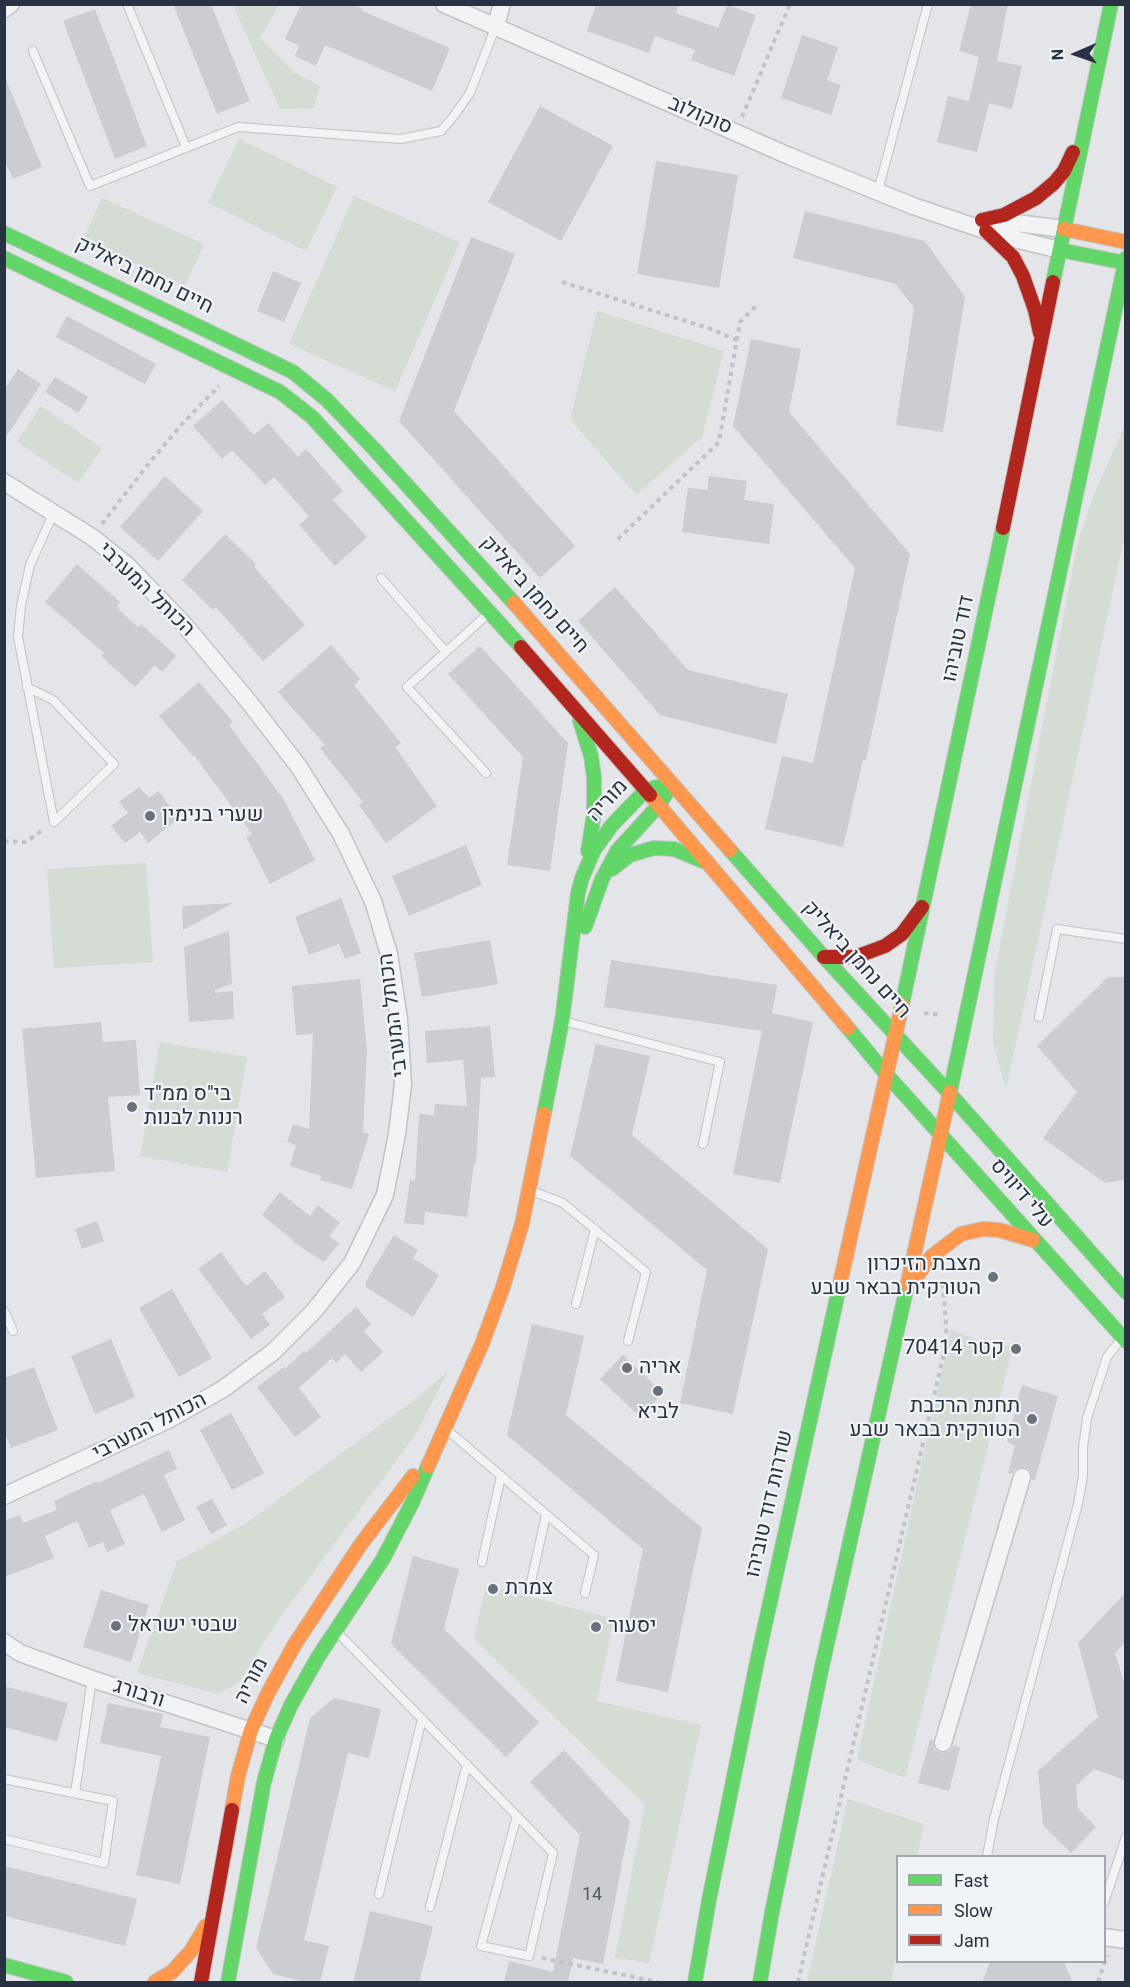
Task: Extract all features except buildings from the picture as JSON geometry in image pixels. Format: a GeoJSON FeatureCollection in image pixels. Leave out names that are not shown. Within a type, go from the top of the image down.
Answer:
{"type":"FeatureCollection","features":[{"type":"Feature","properties":{"kind":"main road"},"geometry":{"type":"LineString","coordinates":[[1060,250],[1112,4]]}},
{"type":"Feature","properties":{"kind":"main road"},"geometry":{"type":"LineString","coordinates":[[1042,342],[1035,310],[1023,276],[1013,257],[984,226],[1036,198],[1054,183],[1064,171],[1087,124]]}},
{"type":"Feature","properties":{"kind":"main road"},"geometry":{"type":"LineString","coordinates":[[1064,229],[1125,242]]}},
{"type":"Feature","properties":{"kind":"main road","name":"חיים נחמן ביאליק"},"geometry":{"type":"LineString","coordinates":[[4,233],[292,372],[327,400],[526,616],[824,957],[950,1094]]}},
{"type":"Feature","properties":{"kind":"main road","name":"סוקולוב"},"geometry":{"type":"LineString","coordinates":[[1060,250],[1125,261]]}},
{"type":"Feature","properties":{"kind":"main road","name":"דוד טוביהו"},"geometry":{"type":"LineString","coordinates":[[896,1035],[1060,250]]}},
{"type":"Feature","properties":{"kind":"main road","name":"חיים נחמן ביאליק"},"geometry":{"type":"LineString","coordinates":[[4,258],[280,392],[312,417],[490,612],[646,790],[887,1075]]}},
{"type":"Feature","properties":{"kind":"main road"},"geometry":{"type":"LineString","coordinates":[[760,1983],[821,1671],[950,1094],[1125,261]]}},
{"type":"Feature","properties":{"kind":"main road"},"geometry":{"type":"LineString","coordinates":[[1095,403],[1121,345]]}},
{"type":"Feature","properties":{"kind":"main road"},"geometry":{"type":"LineString","coordinates":[[576,710],[591,756],[595,796],[591,839],[582,878]]}},
{"type":"Feature","properties":{"kind":"main road","name":"מוריה"},"geometry":{"type":"LineString","coordinates":[[228,1983],[264,1782],[276,1739],[302,1686],[383,1559],[413,1501],[482,1344],[503,1287],[522,1224],[562,1021],[574,922],[582,878],[601,838],[623,812],[646,790],[672,782]]}},
{"type":"Feature","properties":{"kind":"main road","name":"מוריה"},"geometry":{"type":"LineString","coordinates":[[565,1002],[588,917],[602,879],[626,839],[659,806],[672,782]]}},
{"type":"Feature","properties":{"kind":"main road"},"geometry":{"type":"LineString","coordinates":[[602,879],[630,855],[654,848],[664,847],[684,852],[712,866]]}},
{"type":"Feature","properties":{"kind":"main road"},"geometry":{"type":"LineString","coordinates":[[824,957],[855,957],[885,946],[902,934],[924,904]]}},
{"type":"Feature","properties":{"kind":"main road","name":"שדרות דוד טוביהו"},"geometry":{"type":"LineString","coordinates":[[695,1983],[711,1889],[758,1657],[896,1035]]}},
{"type":"Feature","properties":{"kind":"main road","name":"עלי דיוויס"},"geometry":{"type":"LineString","coordinates":[[887,1075],[1124,1339]]}},
{"type":"Feature","properties":{"kind":"main road","name":"עלי דיוויס"},"geometry":{"type":"LineString","coordinates":[[950,1094],[1125,1292]]}},
{"type":"Feature","properties":{"kind":"main road"},"geometry":{"type":"LineString","coordinates":[[905,1292],[918,1272],[941,1249],[961,1234],[983,1229],[999,1230],[1034,1240]]}},
{"type":"Feature","properties":{"kind":"main road","name":"מוריה"},"geometry":{"type":"LineString","coordinates":[[201,1983],[238,1776],[251,1730],[295,1644],[361,1544],[441,1434]]}},
{"type":"Feature","properties":{"kind":"main road"},"geometry":{"type":"LineString","coordinates":[[155,1983],[172,1972],[191,1951],[213,1913]]}},
{"type":"Feature","properties":{"kind":"main road"},"geometry":{"type":"LineString","coordinates":[[4,1965],[66,1983]]}},
{"type":"Feature","properties":{"kind":"street"},"geometry":{"type":"LineString","coordinates":[[4,9],[11,4]]}},
{"type":"Feature","properties":{"kind":"street","name":"סוקולוב"},"geometry":{"type":"LineString","coordinates":[[444,4],[789,156],[913,206],[1060,250]]}},
{"type":"Feature","properties":{"kind":"street"},"geometry":{"type":"LineString","coordinates":[[495,28],[502,4]]}},
{"type":"Feature","properties":{"kind":"street","name":"סוקולוב"},"geometry":{"type":"LineString","coordinates":[[984,226],[1005,221],[1064,229]]}},
{"type":"Feature","properties":{"kind":"street","name":"הכותל המערבי"},"geometry":{"type":"LineString","coordinates":[[4,482],[92,537],[128,566],[183,623],[292,758],[341,834],[373,901],[389,954],[399,1019],[404,1084],[385,1195],[351,1263],[314,1311],[273,1352],[223,1389],[168,1420],[4,1496]]}},
{"type":"Feature","properties":{"kind":"street"},"geometry":{"type":"LineString","coordinates":[[943,1743],[1022,1477]]}},
{"type":"Feature","properties":{"kind":"street","name":"ורבורג"},"geometry":{"type":"LineString","coordinates":[[4,1642],[20,1653],[92,1679],[276,1739]]}},
{"type":"Feature","properties":{"kind":"lane"},"geometry":{"type":"LineString","coordinates":[[127,4],[186,147]]}},
{"type":"Feature","properties":{"kind":"lane"},"geometry":{"type":"LineString","coordinates":[[878,191],[928,4]]}},
{"type":"Feature","properties":{"kind":"lane"},"geometry":{"type":"LineString","coordinates":[[33,51],[90,186],[238,127],[400,139],[441,131],[470,93],[495,28]]}},
{"type":"Feature","properties":{"kind":"lane"},"geometry":{"type":"LineString","coordinates":[[54,513],[30,565],[21,606],[18,637],[54,822]]}},
{"type":"Feature","properties":{"kind":"lane"},"geometry":{"type":"LineString","coordinates":[[381,578],[446,652]]}},
{"type":"Feature","properties":{"kind":"lane"},"geometry":{"type":"LineString","coordinates":[[486,773],[407,687],[490,612]]}},
{"type":"Feature","properties":{"kind":"lane"},"geometry":{"type":"LineString","coordinates":[[27,687],[53,700],[114,764],[54,822]]}},
{"type":"Feature","properties":{"kind":"lane"},"geometry":{"type":"LineString","coordinates":[[1039,1017],[1057,929],[1125,939]]}},
{"type":"Feature","properties":{"kind":"lane"},"geometry":{"type":"LineString","coordinates":[[562,1021],[720,1062],[703,1144]]}},
{"type":"Feature","properties":{"kind":"lane"},"geometry":{"type":"LineString","coordinates":[[529,1189],[563,1203],[646,1272],[628,1341]]}},
{"type":"Feature","properties":{"kind":"lane"},"geometry":{"type":"LineString","coordinates":[[576,1304],[594,1229]]}},
{"type":"Feature","properties":{"kind":"lane"},"geometry":{"type":"LineString","coordinates":[[4,1311],[13,1331]]}},
{"type":"Feature","properties":{"kind":"lane"},"geometry":{"type":"LineString","coordinates":[[987,1855],[994,1819],[1078,1504],[1083,1476],[1083,1448],[1087,1418],[1107,1357],[1124,1339]]}},
{"type":"Feature","properties":{"kind":"lane"},"geometry":{"type":"LineString","coordinates":[[441,1434],[501,1476],[594,1555],[585,1593]]}},
{"type":"Feature","properties":{"kind":"lane"},"geometry":{"type":"LineString","coordinates":[[482,1562],[501,1476]]}},
{"type":"Feature","properties":{"kind":"lane"},"geometry":{"type":"LineString","coordinates":[[531,1582],[546,1515]]}},
{"type":"Feature","properties":{"kind":"lane"},"geometry":{"type":"LineString","coordinates":[[336,1630],[467,1764],[553,1853],[529,1956],[480,1946],[517,1816]]}},
{"type":"Feature","properties":{"kind":"lane"},"geometry":{"type":"LineString","coordinates":[[75,1793],[92,1679]]}},
{"type":"Feature","properties":{"kind":"lane"},"geometry":{"type":"LineString","coordinates":[[379,1894],[423,1719]]}},
{"type":"Feature","properties":{"kind":"lane"},"geometry":{"type":"LineString","coordinates":[[430,1907],[467,1764]]}},
{"type":"Feature","properties":{"kind":"lane"},"geometry":{"type":"LineString","coordinates":[[4,1779],[113,1801],[104,1863],[4,1839]]}},
{"type":"Feature","properties":{"kind":"lane"},"geometry":{"type":"LineString","coordinates":[[1106,1897],[1125,1837]]}},
{"type":"Feature","properties":{"kind":"path"},"geometry":{"type":"LineString","coordinates":[[735,131],[790,4]]}},
{"type":"Feature","properties":{"kind":"path"},"geometry":{"type":"LineString","coordinates":[[562,282],[708,328],[737,340]]}},
{"type":"Feature","properties":{"kind":"path"},"geometry":{"type":"LineString","coordinates":[[618,539],[719,442],[740,322],[757,305]]}},
{"type":"Feature","properties":{"kind":"path"},"geometry":{"type":"LineString","coordinates":[[92,537],[184,422],[235,369]]}},
{"type":"Feature","properties":{"kind":"path"},"geometry":{"type":"LineString","coordinates":[[4,841],[26,842],[54,822]]}},
{"type":"Feature","properties":{"kind":"path"},"geometry":{"type":"LineString","coordinates":[[798,1983],[947,1340],[941,1249]]}},
{"type":"Feature","properties":{"kind":"path"},"geometry":{"type":"LineString","coordinates":[[1106,1961],[1114,1939]]}},
{"type":"Feature","properties":{"kind":"path"},"geometry":{"type":"LineString","coordinates":[[529,1956],[658,1983]]}},
{"type":"Feature","properties":{"kind":"path"},"geometry":{"type":"LineString","coordinates":[[1098,1983],[1105,1963]]}},
{"type":"Feature","properties":{"kind":"shaded area"},"geometry":{"type":"Polygon","coordinates":[[[233,5],[279,5],[260,38],[295,73],[320,86],[314,108],[280,109],[233,5]]]}},
{"type":"Feature","properties":{"kind":"shaded area"},"geometry":{"type":"Polygon","coordinates":[[[239,139],[337,187],[306,251],[208,203],[239,139]]]}},
{"type":"Feature","properties":{"kind":"shaded area"},"geometry":{"type":"Polygon","coordinates":[[[354,196],[460,242],[395,391],[289,344],[354,196]]]}},
{"type":"Feature","properties":{"kind":"shaded area"},"geometry":{"type":"Polygon","coordinates":[[[102,198],[204,244],[185,286],[83,240],[102,198]]]}},
{"type":"Feature","properties":{"kind":"shaded area"},"geometry":{"type":"Polygon","coordinates":[[[597,311],[724,351],[702,437],[636,495],[570,419],[597,311]]]}},
{"type":"Feature","properties":{"kind":"shaded area"},"geometry":{"type":"Polygon","coordinates":[[[41,406],[102,448],[78,483],[17,442],[41,406]]]}},
{"type":"Feature","properties":{"kind":"shaded area"},"geometry":{"type":"Polygon","coordinates":[[[1125,425],[1125,534],[1006,1089],[993,1043],[994,976],[1078,541],[1095,492],[1125,425]]]}},
{"type":"Feature","properties":{"kind":"shaded area"},"geometry":{"type":"Polygon","coordinates":[[[146,863],[153,962],[54,968],[47,869],[146,863]]]}},
{"type":"Feature","properties":{"kind":"shaded area"},"geometry":{"type":"Polygon","coordinates":[[[160,1042],[247,1057],[227,1172],[140,1156],[160,1042]]]}},
{"type":"Feature","properties":{"kind":"shaded area"},"geometry":{"type":"Polygon","coordinates":[[[951,1329],[991,1346],[1013,1346],[905,1778],[857,1760],[951,1329]]]}},
{"type":"Feature","properties":{"kind":"shaded area"},"geometry":{"type":"Polygon","coordinates":[[[448,1371],[416,1434],[281,1616],[239,1682],[218,1694],[137,1673],[177,1561],[245,1524],[417,1398],[448,1371]]]}},
{"type":"Feature","properties":{"kind":"shaded area"},"geometry":{"type":"Polygon","coordinates":[[[486,1585],[614,1619],[597,1701],[701,1725],[649,1963],[615,1958],[645,1805],[474,1639],[486,1585]]]}},
{"type":"Feature","properties":{"kind":"shaded area"},"geometry":{"type":"Polygon","coordinates":[[[848,1799],[924,1824],[917,1855],[896,1855],[896,1955],[891,1982],[807,1982],[848,1799]]]}},
{"type":"Feature","properties":{"kind":"traffic: fast"},"geometry":{"type":"LineString","coordinates":[[1053,282],[1111,4]]}},
{"type":"Feature","properties":{"kind":"traffic: fast"},"geometry":{"type":"LineString","coordinates":[[4,233],[293,372],[327,400],[374,449],[514,603]]}},
{"type":"Feature","properties":{"kind":"traffic: fast"},"geometry":{"type":"LineString","coordinates":[[1060,250],[1126,263]]}},
{"type":"Feature","properties":{"kind":"traffic: fast"},"geometry":{"type":"LineString","coordinates":[[4,258],[280,392],[312,417],[521,647]]}},
{"type":"Feature","properties":{"kind":"traffic: fast"},"geometry":{"type":"LineString","coordinates":[[950,1092],[1126,258]]}},
{"type":"Feature","properties":{"kind":"traffic: fast"},"geometry":{"type":"LineString","coordinates":[[902,1005],[1003,528]]}},
{"type":"Feature","properties":{"kind":"traffic: fast"},"geometry":{"type":"LineString","coordinates":[[580,721],[591,756],[594,777],[594,814],[588,851]]}},
{"type":"Feature","properties":{"kind":"traffic: fast"},"geometry":{"type":"LineString","coordinates":[[544,1114],[562,1021],[578,893],[582,878],[594,850],[612,825],[646,790],[661,786]]}},
{"type":"Feature","properties":{"kind":"traffic: fast"},"geometry":{"type":"LineString","coordinates":[[585,927],[602,879],[617,851],[659,805],[667,792]]}},
{"type":"Feature","properties":{"kind":"traffic: fast"},"geometry":{"type":"LineString","coordinates":[[612,869],[630,855],[654,848],[674,849],[703,861]]}},
{"type":"Feature","properties":{"kind":"traffic: fast"},"geometry":{"type":"LineString","coordinates":[[730,850],[1126,1292]]}},
{"type":"Feature","properties":{"kind":"traffic: fast"},"geometry":{"type":"LineString","coordinates":[[848,1028],[887,1075],[1126,1341]]}},
{"type":"Feature","properties":{"kind":"traffic: fast"},"geometry":{"type":"LineString","coordinates":[[695,1982],[709,1900],[758,1657],[841,1279]]}},
{"type":"Feature","properties":{"kind":"traffic: fast"},"geometry":{"type":"LineString","coordinates":[[760,1982],[821,1671],[908,1282]]}},
{"type":"Feature","properties":{"kind":"traffic: fast"},"geometry":{"type":"LineString","coordinates":[[228,1982],[264,1782],[276,1739],[291,1705],[318,1657],[383,1559],[428,1466]]}},
{"type":"Feature","properties":{"kind":"traffic: fast"},"geometry":{"type":"LineString","coordinates":[[4,1965],[66,1982]]}},
{"type":"Feature","properties":{"kind":"traffic: slow"},"geometry":{"type":"LineString","coordinates":[[1064,229],[1126,242]]}},
{"type":"Feature","properties":{"kind":"traffic: slow"},"geometry":{"type":"LineString","coordinates":[[514,603],[730,850]]}},
{"type":"Feature","properties":{"kind":"traffic: slow"},"geometry":{"type":"LineString","coordinates":[[650,795],[848,1028]]}},
{"type":"Feature","properties":{"kind":"traffic: slow"},"geometry":{"type":"LineString","coordinates":[[841,1279],[902,1005]]}},
{"type":"Feature","properties":{"kind":"traffic: slow"},"geometry":{"type":"LineString","coordinates":[[908,1282],[950,1092]]}},
{"type":"Feature","properties":{"kind":"traffic: slow"},"geometry":{"type":"LineString","coordinates":[[428,1466],[482,1344],[503,1287],[522,1224],[544,1114]]}},
{"type":"Feature","properties":{"kind":"traffic: slow"},"geometry":{"type":"LineString","coordinates":[[909,1286],[932,1256],[961,1234],[983,1229],[999,1230],[1033,1240]]}},
{"type":"Feature","properties":{"kind":"traffic: slow"},"geometry":{"type":"LineString","coordinates":[[232,1810],[238,1776],[251,1730],[268,1693],[295,1644],[361,1544],[413,1476]]}},
{"type":"Feature","properties":{"kind":"traffic: slow"},"geometry":{"type":"LineString","coordinates":[[155,1982],[172,1972],[191,1951],[206,1926]]}},
{"type":"Feature","properties":{"kind":"traffic: jam"},"geometry":{"type":"LineString","coordinates":[[982,220],[1004,215],[1036,198],[1064,171],[1073,152]]}},
{"type":"Feature","properties":{"kind":"traffic: jam"},"geometry":{"type":"LineString","coordinates":[[986,231],[1013,257],[1023,276],[1040,333]]}},
{"type":"Feature","properties":{"kind":"traffic: jam"},"geometry":{"type":"LineString","coordinates":[[1003,528],[1053,282]]}},
{"type":"Feature","properties":{"kind":"traffic: jam"},"geometry":{"type":"LineString","coordinates":[[521,647],[650,795]]}},
{"type":"Feature","properties":{"kind":"traffic: jam"},"geometry":{"type":"LineString","coordinates":[[824,957],[855,957],[885,946],[902,934],[922,907]]}},
{"type":"Feature","properties":{"kind":"traffic: jam"},"geometry":{"type":"LineString","coordinates":[[201,1982],[232,1810]]}},
{"type":"Feature","properties":{"kind":"place","name":"שערי בנימין"},"geometry":{"type":"Point","coordinates":[150,816]}},
{"type":"Feature","properties":{"kind":"place","name":"בי\"ס ממ\"ד רננות לבנות"},"geometry":{"type":"Point","coordinates":[132,1107]}},
{"type":"Feature","properties":{"kind":"place","name":"מצבת הזיכרון הטורקית בבאר שבע"},"geometry":{"type":"Point","coordinates":[993,1277]}},
{"type":"Feature","properties":{"kind":"place","name":"קטר 70414"},"geometry":{"type":"Point","coordinates":[1016,1349]}},
{"type":"Feature","properties":{"kind":"place","name":"אריה"},"geometry":{"type":"Point","coordinates":[627,1368]}},
{"type":"Feature","properties":{"kind":"place","name":"לביא"},"geometry":{"type":"Point","coordinates":[658,1391]}},
{"type":"Feature","properties":{"kind":"place","name":"תחנת הרכבת הטורקית בבאר שבע"},"geometry":{"type":"Point","coordinates":[1032,1419]}},
{"type":"Feature","properties":{"kind":"place","name":"צמרת"},"geometry":{"type":"Point","coordinates":[493,1589]}},
{"type":"Feature","properties":{"kind":"place","name":"שבטי ישראל"},"geometry":{"type":"Point","coordinates":[116,1626]}},
{"type":"Feature","properties":{"kind":"place","name":"יסעור"},"geometry":{"type":"Point","coordinates":[596,1627]}}]}
